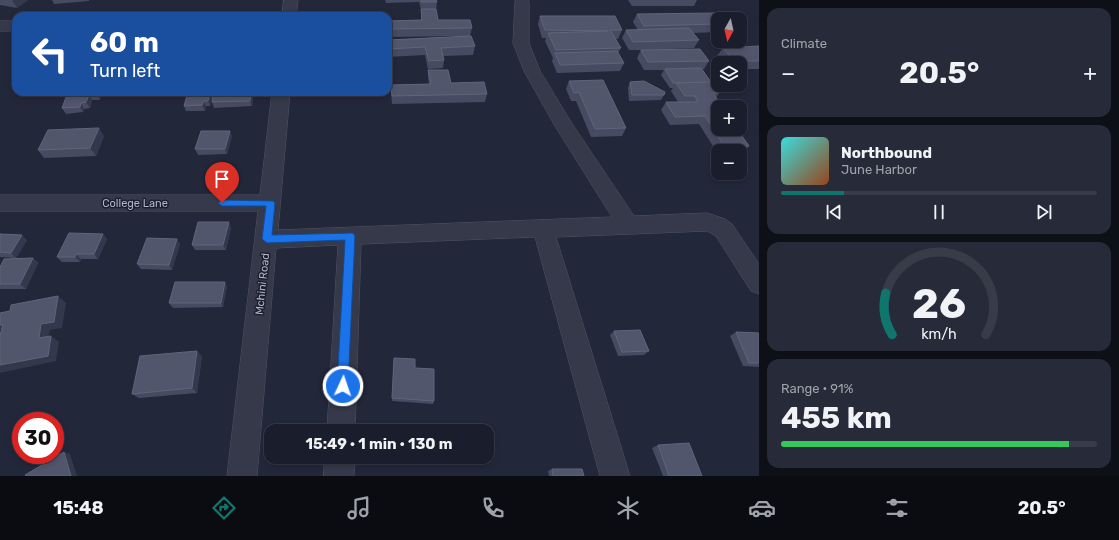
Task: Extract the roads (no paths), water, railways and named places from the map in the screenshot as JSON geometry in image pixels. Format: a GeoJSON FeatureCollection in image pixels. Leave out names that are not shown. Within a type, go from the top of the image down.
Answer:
{"type":"FeatureCollection","features":[{"type":"Feature","properties":{"kind":"street"},"geometry":{"type":"LineString","coordinates":[[290,12],[291,0]]}},
{"type":"Feature","properties":{"kind":"street"},"geometry":{"type":"LineString","coordinates":[[522,2],[521,43],[532,71],[564,126],[628,225]]}},
{"type":"Feature","properties":{"kind":"street"},"geometry":{"type":"LineString","coordinates":[[0,26],[12,26]]}},
{"type":"Feature","properties":{"kind":"street","name":"Mchini Road"},"geometry":{"type":"LineString","coordinates":[[242,476],[282,96]]}},
{"type":"Feature","properties":{"kind":"street","name":"College Lane"},"geometry":{"type":"LineString","coordinates":[[0,203],[270,203]]}},
{"type":"Feature","properties":{"kind":"street"},"geometry":{"type":"LineString","coordinates":[[267,239],[707,222],[717,224],[724,230],[759,284]]}},
{"type":"Feature","properties":{"kind":"street"},"geometry":{"type":"LineString","coordinates":[[544,228],[615,476]]}},
{"type":"Feature","properties":{"kind":"street"},"geometry":{"type":"LineString","coordinates":[[340,424],[350,236]]}},
{"type":"Feature","properties":{"kind":"street"},"geometry":{"type":"LineString","coordinates":[[339,476],[340,464]]}}]}
